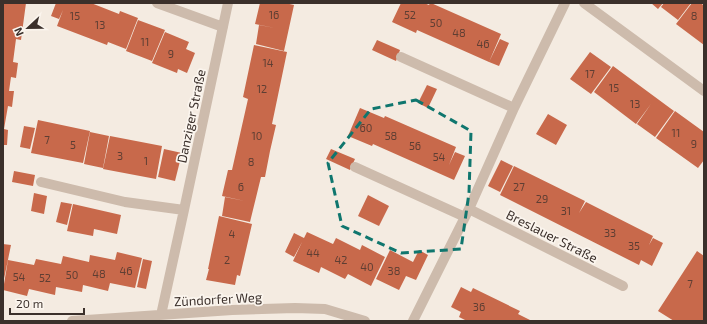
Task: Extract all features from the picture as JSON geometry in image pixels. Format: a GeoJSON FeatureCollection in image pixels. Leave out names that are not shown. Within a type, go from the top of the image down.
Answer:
{"type":"FeatureCollection","features":[{"type":"Feature","properties":{"kind":"street"},"geometry":{"type":"LineString","coordinates":[[157,3],[223,28]]}},
{"type":"Feature","properties":{"kind":"street","name":"Danziger Straße"},"geometry":{"type":"LineString","coordinates":[[161,315],[228,3]]}},
{"type":"Feature","properties":{"kind":"street"},"geometry":{"type":"LineString","coordinates":[[584,3],[704,91]]}},
{"type":"Feature","properties":{"kind":"street"},"geometry":{"type":"LineString","coordinates":[[413,321],[467,213],[563,4]]}},
{"type":"Feature","properties":{"kind":"street"},"geometry":{"type":"LineString","coordinates":[[401,57],[514,108]]}},
{"type":"Feature","properties":{"kind":"street","name":"Breslauer Straße"},"geometry":{"type":"LineString","coordinates":[[355,167],[467,213],[622,286]]}},
{"type":"Feature","properties":{"kind":"street"},"geometry":{"type":"LineString","coordinates":[[41,182],[125,202],[184,210]]}},
{"type":"Feature","properties":{"kind":"street","name":"Zündorfer Weg"},"geometry":{"type":"LineString","coordinates":[[72,321],[232,310],[295,308],[325,309],[365,321]]}},
{"type":"Feature","properties":{"kind":"highlighted area"},"geometry":{"type":"Polygon","coordinates":[[[416,100],[471,131],[469,193],[461,249],[401,253],[342,226],[328,163],[371,109],[416,100]]]}},
{"type":"Feature","properties":{"kind":"building"},"geometry":{"type":"Polygon","coordinates":[[[3,3],[26,3],[21,40],[16,39],[13,62],[18,63],[16,78],[11,77],[9,91],[14,91],[12,107],[8,106],[4,129],[8,130],[7,145],[3,145],[3,3]]]}},
{"type":"Feature","properties":{"kind":"building"},"geometry":{"type":"Polygon","coordinates":[[[56,3],[91,3],[119,14],[120,11],[138,18],[126,49],[108,42],[107,45],[57,26],[63,10],[59,19],[51,16],[56,3]]]}},
{"type":"Feature","properties":{"kind":"building"},"geometry":{"type":"Polygon","coordinates":[[[260,3],[285,3],[294,5],[284,51],[256,44],[259,25],[275,28],[255,24],[260,3]]]}},
{"type":"Feature","properties":{"kind":"building"},"geometry":{"type":"Polygon","coordinates":[[[401,3],[424,3],[429,5],[431,3],[501,34],[489,62],[417,30],[416,33],[392,22],[401,3]]]}},
{"type":"Feature","properties":{"kind":"building"},"geometry":{"type":"Polygon","coordinates":[[[651,3],[663,3],[658,9],[651,3]]]}},
{"type":"Feature","properties":{"kind":"building"},"geometry":{"type":"Polygon","coordinates":[[[664,3],[691,3],[678,20],[661,7],[664,3]]]}},
{"type":"Feature","properties":{"kind":"building"},"geometry":{"type":"Polygon","coordinates":[[[692,3],[701,3],[704,6],[704,45],[676,24],[692,3]]]}},
{"type":"Feature","properties":{"kind":"building"},"geometry":{"type":"Polygon","coordinates":[[[138,20],[165,30],[152,61],[126,51],[138,20]]]}},
{"type":"Feature","properties":{"kind":"building"},"geometry":{"type":"Polygon","coordinates":[[[165,32],[189,42],[186,49],[195,53],[187,73],[178,69],[177,73],[152,63],[165,32]]]}},
{"type":"Feature","properties":{"kind":"building"},"geometry":{"type":"Polygon","coordinates":[[[500,39],[509,43],[499,66],[489,62],[500,39]]]}},
{"type":"Feature","properties":{"kind":"building"},"geometry":{"type":"Polygon","coordinates":[[[377,40],[400,50],[396,61],[372,50],[377,40]]]}},
{"type":"Feature","properties":{"kind":"building"},"geometry":{"type":"Polygon","coordinates":[[[254,45],[287,52],[272,124],[276,125],[265,177],[261,177],[250,222],[222,216],[225,197],[245,201],[222,196],[228,170],[232,170],[248,99],[243,97],[254,45]]]}},
{"type":"Feature","properties":{"kind":"building"},"geometry":{"type":"Polygon","coordinates":[[[590,52],[611,67],[591,94],[570,79],[590,52]]]}},
{"type":"Feature","properties":{"kind":"building"},"geometry":{"type":"Polygon","coordinates":[[[613,66],[674,111],[655,137],[637,124],[651,104],[636,124],[594,92],[613,66]]]}},
{"type":"Feature","properties":{"kind":"building"},"geometry":{"type":"Polygon","coordinates":[[[427,85],[437,89],[428,108],[418,103],[427,85]]]}},
{"type":"Feature","properties":{"kind":"building"},"geometry":{"type":"Polygon","coordinates":[[[360,108],[384,118],[385,116],[456,147],[449,165],[455,152],[465,156],[454,180],[373,144],[372,146],[348,136],[360,108]]]}},
{"type":"Feature","properties":{"kind":"building"},"geometry":{"type":"Polygon","coordinates":[[[675,111],[704,132],[704,160],[698,168],[656,138],[675,111]]]}},
{"type":"Feature","properties":{"kind":"building"},"geometry":{"type":"Polygon","coordinates":[[[548,114],[567,125],[556,145],[536,134],[548,114]]]}},
{"type":"Feature","properties":{"kind":"building"},"geometry":{"type":"Polygon","coordinates":[[[38,120],[90,131],[83,163],[31,153],[38,120]]]}},
{"type":"Feature","properties":{"kind":"building"},"geometry":{"type":"Polygon","coordinates":[[[24,126],[35,128],[30,149],[20,147],[24,126]]]}},
{"type":"Feature","properties":{"kind":"building"},"geometry":{"type":"Polygon","coordinates":[[[90,132],[109,136],[103,168],[84,164],[90,132]]]}},
{"type":"Feature","properties":{"kind":"building"},"geometry":{"type":"Polygon","coordinates":[[[110,136],[162,146],[156,179],[103,169],[110,136]]]}},
{"type":"Feature","properties":{"kind":"building"},"geometry":{"type":"Polygon","coordinates":[[[164,149],[182,153],[175,181],[158,177],[164,149]]]}},
{"type":"Feature","properties":{"kind":"building"},"geometry":{"type":"Polygon","coordinates":[[[331,149],[355,159],[350,170],[326,159],[331,149]]]}},
{"type":"Feature","properties":{"kind":"building"},"geometry":{"type":"Polygon","coordinates":[[[501,160],[513,166],[500,192],[488,186],[501,160]]]}},
{"type":"Feature","properties":{"kind":"building"},"geometry":{"type":"Polygon","coordinates":[[[514,166],[585,201],[579,213],[586,202],[653,236],[649,245],[653,238],[663,243],[652,266],[641,260],[639,265],[500,195],[514,166]]]}},
{"type":"Feature","properties":{"kind":"building"},"geometry":{"type":"Polygon","coordinates":[[[14,171],[35,175],[33,186],[12,182],[14,171]]]}},
{"type":"Feature","properties":{"kind":"building"},"geometry":{"type":"Polygon","coordinates":[[[34,193],[47,196],[44,214],[31,211],[34,193]]]}},
{"type":"Feature","properties":{"kind":"building"},"geometry":{"type":"Polygon","coordinates":[[[368,195],[389,206],[379,226],[358,216],[368,195]]]}},
{"type":"Feature","properties":{"kind":"building"},"geometry":{"type":"Polygon","coordinates":[[[61,202],[72,204],[67,225],[56,222],[61,202]]]}},
{"type":"Feature","properties":{"kind":"building"},"geometry":{"type":"Polygon","coordinates":[[[73,204],[121,215],[117,234],[94,229],[93,236],[67,231],[73,204]]]}},
{"type":"Feature","properties":{"kind":"building"},"geometry":{"type":"Polygon","coordinates":[[[219,216],[252,224],[240,276],[237,275],[235,285],[206,280],[219,216]]]}},
{"type":"Feature","properties":{"kind":"building"},"geometry":{"type":"Polygon","coordinates":[[[307,232],[333,244],[336,238],[360,250],[362,245],[385,257],[371,286],[348,274],[345,279],[321,267],[319,273],[293,261],[302,242],[294,257],[285,252],[294,233],[304,238],[307,232]]]}},
{"type":"Feature","properties":{"kind":"building"},"geometry":{"type":"Polygon","coordinates":[[[3,244],[11,245],[4,279],[3,279],[3,244]]]}},
{"type":"Feature","properties":{"kind":"building"},"geometry":{"type":"Polygon","coordinates":[[[390,250],[413,262],[419,250],[428,255],[416,280],[406,276],[399,290],[376,279],[390,250]]]}},
{"type":"Feature","properties":{"kind":"building"},"geometry":{"type":"Polygon","coordinates":[[[697,251],[704,256],[704,321],[674,321],[658,311],[697,251]]]}},
{"type":"Feature","properties":{"kind":"building"},"geometry":{"type":"Polygon","coordinates":[[[117,252],[142,258],[135,288],[110,283],[108,291],[83,285],[82,292],[56,287],[55,295],[29,289],[27,296],[3,290],[8,260],[34,265],[36,259],[61,264],[63,256],[89,262],[90,255],[115,260],[117,252]]]}},
{"type":"Feature","properties":{"kind":"building"},"geometry":{"type":"Polygon","coordinates":[[[143,259],[152,261],[146,289],[137,287],[143,259]]]}},
{"type":"Feature","properties":{"kind":"building"},"geometry":{"type":"Polygon","coordinates":[[[461,287],[471,292],[473,288],[520,311],[518,314],[532,321],[467,321],[459,317],[461,312],[451,307],[461,287]]]}}]}
